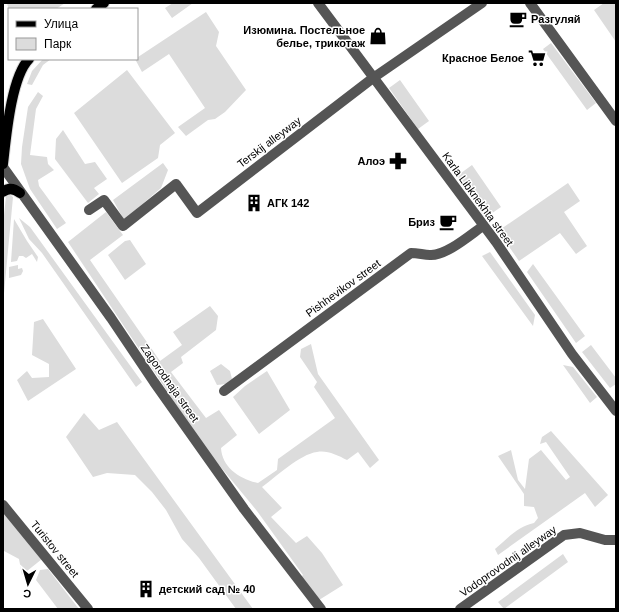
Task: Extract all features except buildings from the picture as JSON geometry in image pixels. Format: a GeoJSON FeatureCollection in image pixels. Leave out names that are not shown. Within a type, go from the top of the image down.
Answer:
{"type":"FeatureCollection","features":[{"type":"Feature","properties":{"kind":"main road"},"geometry":{"type":"LineString","coordinates":[[3,127],[20,74],[28,60]]}},
{"type":"Feature","properties":{"kind":"main road"},"geometry":{"type":"LineString","coordinates":[[3,165],[10,109]]}},
{"type":"Feature","properties":{"kind":"main road"},"geometry":{"type":"LineString","coordinates":[[3,192],[9,189],[16,190],[20,193]]}},
{"type":"Feature","properties":{"kind":"street","name":"Karla Libknekhta street"},"geometry":{"type":"LineString","coordinates":[[318,3],[483,226],[572,354],[616,411]]}},
{"type":"Feature","properties":{"kind":"street","name":"Terskij alleyway"},"geometry":{"type":"LineString","coordinates":[[89,210],[104,200],[123,226],[176,184],[197,213],[373,78],[482,3]]}},
{"type":"Feature","properties":{"kind":"street"},"geometry":{"type":"LineString","coordinates":[[530,3],[616,121]]}},
{"type":"Feature","properties":{"kind":"street","name":"Zagorodnaja street"},"geometry":{"type":"LineString","coordinates":[[3,165],[20,193],[60,245],[154,382],[244,509],[321,609]]}},
{"type":"Feature","properties":{"kind":"street","name":"Pishhevikov street"},"geometry":{"type":"LineString","coordinates":[[224,391],[411,253],[430,255],[443,253],[483,226]]}},
{"type":"Feature","properties":{"kind":"street","name":"Turistov street"},"geometry":{"type":"LineString","coordinates":[[3,505],[88,609]]}},
{"type":"Feature","properties":{"kind":"street","name":"Vodoprovodnij alleyway"},"geometry":{"type":"LineString","coordinates":[[460,609],[564,535],[580,533],[605,540],[616,540]]}},
{"type":"Feature","properties":{"kind":"green space"},"geometry":{"type":"Polygon","coordinates":[[[7,3],[65,3],[58,8],[8,8],[7,3]]]}},
{"type":"Feature","properties":{"kind":"green space"},"geometry":{"type":"Polygon","coordinates":[[[173,3],[193,3],[172,18],[165,8],[173,3]]]}},
{"type":"Feature","properties":{"kind":"green space"},"geometry":{"type":"Polygon","coordinates":[[[604,3],[616,3],[616,42],[594,10],[604,3]]]}},
{"type":"Feature","properties":{"kind":"green space"},"geometry":{"type":"Polygon","coordinates":[[[206,12],[219,32],[216,46],[246,90],[225,112],[215,119],[208,120],[186,136],[178,127],[205,108],[169,54],[142,72],[136,60],[138,60],[138,57],[206,12]]]}},
{"type":"Feature","properties":{"kind":"green space"},"geometry":{"type":"Polygon","coordinates":[[[551,43],[596,103],[587,110],[543,49],[551,43]]]}},
{"type":"Feature","properties":{"kind":"green space"},"geometry":{"type":"Polygon","coordinates":[[[42,60],[50,60],[43,65],[32,85],[27,84],[32,71],[42,60]]]}},
{"type":"Feature","properties":{"kind":"green space"},"geometry":{"type":"Polygon","coordinates":[[[127,70],[175,133],[160,145],[158,158],[122,183],[74,113],[127,70]]]}},
{"type":"Feature","properties":{"kind":"green space"},"geometry":{"type":"Polygon","coordinates":[[[400,80],[429,121],[418,129],[389,88],[400,80]]]}},
{"type":"Feature","properties":{"kind":"green space"},"geometry":{"type":"Polygon","coordinates":[[[38,92],[43,96],[36,109],[30,155],[47,157],[48,164],[54,170],[38,180],[39,186],[66,223],[57,229],[30,189],[21,164],[28,107],[38,92]]]}},
{"type":"Feature","properties":{"kind":"green space"},"geometry":{"type":"Polygon","coordinates":[[[63,130],[85,164],[95,162],[107,179],[94,188],[99,194],[88,203],[55,159],[56,139],[63,130]]]}},
{"type":"Feature","properties":{"kind":"green space"},"geometry":{"type":"Polygon","coordinates":[[[163,163],[168,170],[161,188],[124,220],[113,200],[163,163]]]}},
{"type":"Feature","properties":{"kind":"green space"},"geometry":{"type":"Polygon","coordinates":[[[472,165],[501,207],[485,218],[457,176],[472,165]]]}},
{"type":"Feature","properties":{"kind":"green space"},"geometry":{"type":"Polygon","coordinates":[[[568,183],[580,201],[564,212],[587,246],[576,254],[560,233],[519,261],[498,231],[568,183]]]}},
{"type":"Feature","properties":{"kind":"green space"},"geometry":{"type":"Polygon","coordinates":[[[9,194],[13,197],[3,304],[3,225],[6,196],[9,194]]]}},
{"type":"Feature","properties":{"kind":"green space"},"geometry":{"type":"Polygon","coordinates":[[[106,212],[123,235],[90,260],[160,361],[182,345],[173,332],[210,306],[218,316],[216,330],[181,357],[183,363],[171,372],[206,418],[219,410],[237,435],[221,448],[225,461],[233,471],[244,479],[258,483],[277,470],[278,459],[335,418],[314,387],[317,382],[300,357],[301,349],[311,344],[318,374],[379,460],[370,468],[358,452],[347,460],[328,452],[317,452],[303,457],[288,466],[262,487],[282,508],[271,517],[296,543],[307,536],[322,553],[343,585],[319,600],[300,578],[303,575],[257,511],[205,448],[68,242],[106,212]]]}},
{"type":"Feature","properties":{"kind":"green space"},"geometry":{"type":"Polygon","coordinates":[[[19,218],[30,227],[142,382],[136,387],[42,253],[29,239],[19,218]]]}},
{"type":"Feature","properties":{"kind":"green space"},"geometry":{"type":"Polygon","coordinates":[[[14,219],[38,257],[37,262],[32,254],[26,258],[19,256],[17,261],[11,262],[14,219]]]}},
{"type":"Feature","properties":{"kind":"green space"},"geometry":{"type":"Polygon","coordinates":[[[130,240],[146,264],[125,280],[108,255],[125,241],[130,240]]]}},
{"type":"Feature","properties":{"kind":"green space"},"geometry":{"type":"Polygon","coordinates":[[[490,252],[535,315],[533,326],[482,256],[490,252]]]}},
{"type":"Feature","properties":{"kind":"green space"},"geometry":{"type":"Polygon","coordinates":[[[533,264],[585,336],[576,343],[527,272],[533,264]]]}},
{"type":"Feature","properties":{"kind":"green space"},"geometry":{"type":"Polygon","coordinates":[[[18,265],[18,269],[22,268],[23,271],[21,275],[9,278],[9,267],[18,265]]]}},
{"type":"Feature","properties":{"kind":"green space"},"geometry":{"type":"Polygon","coordinates":[[[43,319],[76,369],[28,401],[17,380],[27,371],[32,378],[49,377],[49,364],[32,355],[34,322],[43,319]]]}},
{"type":"Feature","properties":{"kind":"green space"},"geometry":{"type":"Polygon","coordinates":[[[591,345],[616,378],[616,384],[610,388],[582,352],[591,345]]]}},
{"type":"Feature","properties":{"kind":"green space"},"geometry":{"type":"Polygon","coordinates":[[[221,364],[230,371],[232,379],[226,384],[217,385],[210,371],[221,364]]]}},
{"type":"Feature","properties":{"kind":"green space"},"geometry":{"type":"Polygon","coordinates":[[[563,365],[573,367],[597,397],[590,403],[563,365]]]}},
{"type":"Feature","properties":{"kind":"green space"},"geometry":{"type":"Polygon","coordinates":[[[267,371],[290,410],[259,434],[233,397],[245,386],[267,371]]]}},
{"type":"Feature","properties":{"kind":"green space"},"geometry":{"type":"Polygon","coordinates":[[[84,413],[99,430],[117,422],[253,609],[236,609],[199,558],[182,539],[166,510],[152,492],[135,475],[107,473],[93,477],[66,437],[84,413]]]}},
{"type":"Feature","properties":{"kind":"green space"},"geometry":{"type":"Polygon","coordinates":[[[551,431],[608,495],[595,507],[585,493],[498,555],[495,549],[508,537],[523,527],[534,523],[538,518],[534,507],[524,506],[524,494],[498,456],[511,450],[518,480],[525,489],[529,459],[541,450],[566,480],[570,477],[546,442],[540,444],[542,437],[551,431]]]}},
{"type":"Feature","properties":{"kind":"green space"},"geometry":{"type":"Polygon","coordinates":[[[3,512],[42,559],[22,575],[19,559],[4,551],[3,553],[3,512]]]}},
{"type":"Feature","properties":{"kind":"green space"},"geometry":{"type":"Polygon","coordinates":[[[563,554],[568,562],[504,609],[498,602],[563,554]]]}},
{"type":"Feature","properties":{"kind":"green space"},"geometry":{"type":"Polygon","coordinates":[[[48,569],[79,609],[58,609],[36,580],[40,570],[48,569]]]}},
{"type":"Feature","properties":{"kind":"place","name":"Разгуляй"},"geometry":{"type":"Point","coordinates":[518,19]}},
{"type":"Feature","properties":{"kind":"place","name":"Изюмина. Постельное белье, трикотаж"},"geometry":{"type":"Point","coordinates":[378,36]}},
{"type":"Feature","properties":{"kind":"place","name":"Красное Белое"},"geometry":{"type":"Point","coordinates":[537,58]}},
{"type":"Feature","properties":{"kind":"place","name":"Алоэ"},"geometry":{"type":"Point","coordinates":[398,161]}},
{"type":"Feature","properties":{"kind":"place","name":"АГК 142"},"geometry":{"type":"Point","coordinates":[254,203]}},
{"type":"Feature","properties":{"kind":"place","name":"Бриз"},"geometry":{"type":"Point","coordinates":[448,222]}},
{"type":"Feature","properties":{"kind":"place","name":"детский сад № 40"},"geometry":{"type":"Point","coordinates":[146,589]}}]}
